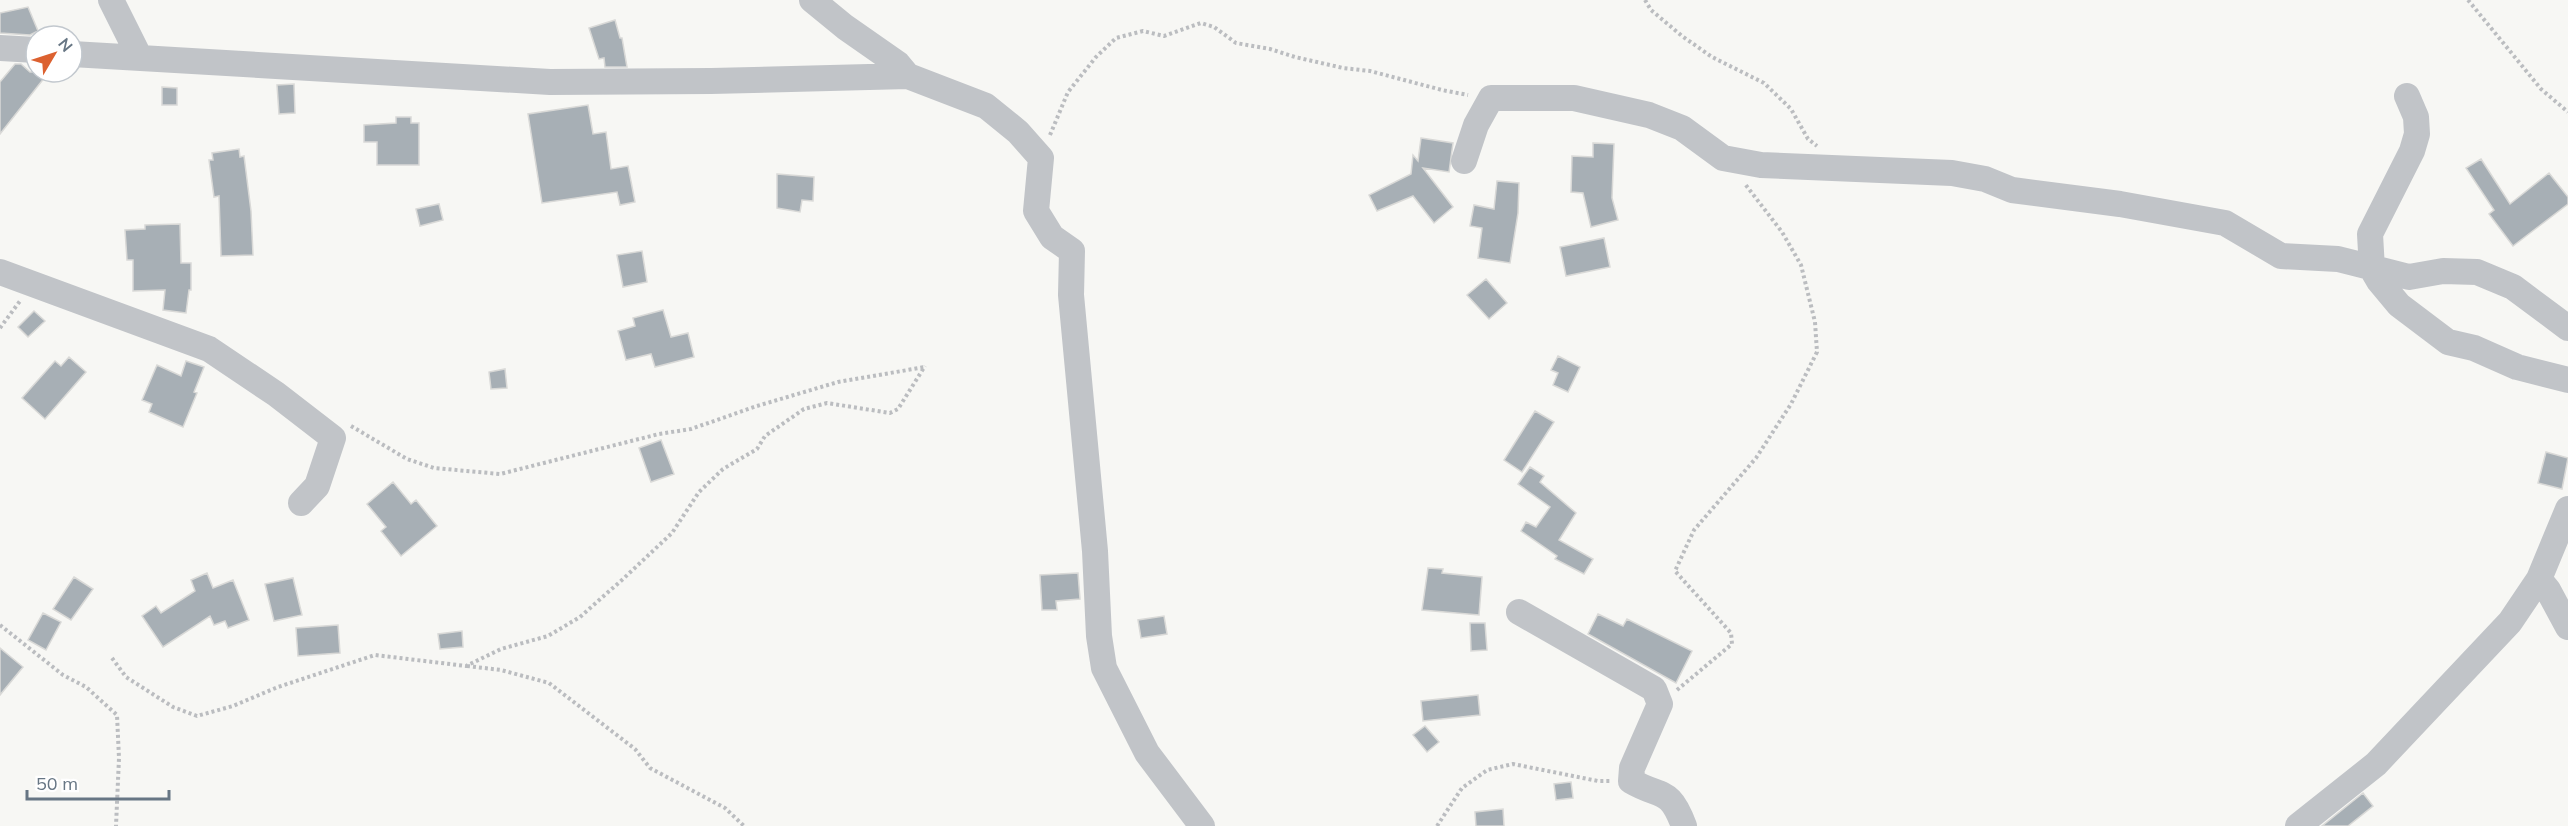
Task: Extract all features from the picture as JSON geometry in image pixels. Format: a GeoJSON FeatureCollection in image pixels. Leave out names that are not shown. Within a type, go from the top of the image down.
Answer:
{"type":"FeatureCollection","features":[{"type":"Feature","properties":{"kind":"street"},"geometry":{"type":"LineString","coordinates":[[111,0],[140,58]]}},
{"type":"Feature","properties":{"kind":"street"},"geometry":{"type":"LineString","coordinates":[[812,0],[845,27],[898,64],[908,76]]}},
{"type":"Feature","properties":{"kind":"street"},"geometry":{"type":"LineString","coordinates":[[0,48],[24,49]]}},
{"type":"Feature","properties":{"kind":"street"},"geometry":{"type":"LineString","coordinates":[[84,55],[550,82],[908,76],[986,106],[1018,132],[1041,158],[1036,211],[1052,237],[1072,251],[1071,295],[1095,551],[1099,636],[1104,668],[1147,753],[1202,826]]}},
{"type":"Feature","properties":{"kind":"street"},"geometry":{"type":"LineString","coordinates":[[2406,96],[2416,117],[2417,134],[2412,151],[2370,234],[2372,269],[2399,305],[2448,342],[2474,348],[2517,367],[2568,380]]}},
{"type":"Feature","properties":{"kind":"street"},"geometry":{"type":"LineString","coordinates":[[1464,162],[1476,125],[1491,98],[1574,98],[1650,115],[1682,128],[1723,158],[1761,165],[1952,173],[1985,179],[2012,190],[2120,204],[2225,223],[2281,256],[2338,259],[2409,277],[2443,271],[2476,272],[2513,287],[2568,328]]}},
{"type":"Feature","properties":{"kind":"street"},"geometry":{"type":"LineString","coordinates":[[0,272],[209,350],[276,394],[333,438],[317,486],[301,503]]}},
{"type":"Feature","properties":{"kind":"street"},"geometry":{"type":"LineString","coordinates":[[2568,509],[2552,582],[2568,627]]}},
{"type":"Feature","properties":{"kind":"street"},"geometry":{"type":"LineString","coordinates":[[2298,826],[2376,764],[2510,622],[2552,582]]}},
{"type":"Feature","properties":{"kind":"street"},"geometry":{"type":"LineString","coordinates":[[1519,612],[1654,688],[1660,704],[1632,768],[1631,781],[1666,795],[1678,810],[1684,826]]}},
{"type":"Feature","properties":{"kind":"path"},"geometry":{"type":"LineString","coordinates":[[1646,0],[1651,9],[1682,36],[1712,57],[1764,83],[1791,109],[1808,139],[1822,149]]}},
{"type":"Feature","properties":{"kind":"path"},"geometry":{"type":"LineString","coordinates":[[2468,0],[2541,89],[2568,112]]}},
{"type":"Feature","properties":{"kind":"path"},"geometry":{"type":"LineString","coordinates":[[1041,158],[1068,92],[1096,57],[1116,38],[1143,31],[1164,36],[1201,23],[1214,27],[1236,43],[1270,49],[1343,68],[1403,78],[1442,90],[1491,98]]}},
{"type":"Feature","properties":{"kind":"path"},"geometry":{"type":"LineString","coordinates":[[1660,704],[1732,644],[1731,633],[1675,571],[1694,530],[1756,458],[1774,431],[1791,404],[1817,352],[1815,322],[1801,265],[1782,232],[1723,158]]}},
{"type":"Feature","properties":{"kind":"path"},"geometry":{"type":"LineString","coordinates":[[0,328],[33,284]]}},
{"type":"Feature","properties":{"kind":"path"},"geometry":{"type":"LineString","coordinates":[[343,421],[407,459],[434,468],[500,474],[658,434],[691,429],[837,382],[890,375],[925,366],[898,409],[890,413],[827,403],[804,409],[765,436],[757,449],[723,469],[699,492],[672,532],[580,617],[548,636],[501,649],[466,666]]}},
{"type":"Feature","properties":{"kind":"path"},"geometry":{"type":"LineString","coordinates":[[0,625],[63,675],[86,687],[117,715],[119,758],[116,826]]}},
{"type":"Feature","properties":{"kind":"path"},"geometry":{"type":"LineString","coordinates":[[112,658],[126,677],[173,707],[197,716],[233,706],[278,687],[375,655],[501,670],[549,683],[635,749],[650,768],[725,808],[744,826]]}},
{"type":"Feature","properties":{"kind":"path"},"geometry":{"type":"LineString","coordinates":[[1437,826],[1462,788],[1487,770],[1513,764],[1598,781],[1631,781]]}},
{"type":"Feature","properties":{"kind":"building"},"geometry":{"type":"Polygon","coordinates":[[[28,7],[35,24],[24,24],[24,35],[0,33],[0,13],[28,7]]]}},
{"type":"Feature","properties":{"kind":"building"},"geometry":{"type":"Polygon","coordinates":[[[615,20],[620,38],[622,38],[627,67],[605,67],[604,58],[599,59],[589,28],[615,20]]]}},
{"type":"Feature","properties":{"kind":"building"},"geometry":{"type":"Polygon","coordinates":[[[15,64],[21,64],[24,67],[24,84],[40,84],[0,134],[0,82],[15,64]]]}},
{"type":"Feature","properties":{"kind":"building"},"geometry":{"type":"Polygon","coordinates":[[[294,84],[295,113],[279,114],[277,85],[294,84]]]}},
{"type":"Feature","properties":{"kind":"building"},"geometry":{"type":"Polygon","coordinates":[[[162,87],[177,88],[177,105],[162,105],[162,87]]]}},
{"type":"Feature","properties":{"kind":"building"},"geometry":{"type":"Polygon","coordinates":[[[588,105],[593,134],[606,132],[611,169],[628,166],[635,202],[620,205],[617,192],[542,203],[528,114],[588,105]]]}},
{"type":"Feature","properties":{"kind":"building"},"geometry":{"type":"Polygon","coordinates":[[[396,117],[411,117],[411,123],[419,123],[419,165],[377,165],[377,142],[364,142],[364,125],[396,123],[396,117]]]}},
{"type":"Feature","properties":{"kind":"building"},"geometry":{"type":"Polygon","coordinates":[[[1421,138],[1453,143],[1449,172],[1423,168],[1453,207],[1434,223],[1413,196],[1377,211],[1369,195],[1411,174],[1413,155],[1418,161],[1421,138]]]}},
{"type":"Feature","properties":{"kind":"building"},"geometry":{"type":"Polygon","coordinates":[[[1593,143],[1614,144],[1612,198],[1618,220],[1591,227],[1583,193],[1571,192],[1572,156],[1593,157],[1593,143]]]}},
{"type":"Feature","properties":{"kind":"building"},"geometry":{"type":"Polygon","coordinates":[[[239,149],[240,157],[244,156],[251,211],[253,255],[221,256],[219,196],[214,197],[209,160],[213,160],[212,153],[239,149]]]}},
{"type":"Feature","properties":{"kind":"building"},"geometry":{"type":"Polygon","coordinates":[[[2481,159],[2510,204],[2549,173],[2568,197],[2568,204],[2513,246],[2489,214],[2494,210],[2466,168],[2481,159]]]}},
{"type":"Feature","properties":{"kind":"building"},"geometry":{"type":"Polygon","coordinates":[[[777,174],[814,177],[813,201],[802,200],[800,212],[777,208],[777,174]]]}},
{"type":"Feature","properties":{"kind":"building"},"geometry":{"type":"Polygon","coordinates":[[[1497,181],[1519,183],[1518,213],[1510,263],[1478,258],[1482,228],[1470,226],[1474,205],[1494,209],[1497,181]]]}},
{"type":"Feature","properties":{"kind":"building"},"geometry":{"type":"Polygon","coordinates":[[[439,204],[443,220],[420,226],[416,209],[439,204]]]}},
{"type":"Feature","properties":{"kind":"building"},"geometry":{"type":"Polygon","coordinates":[[[180,224],[181,263],[191,263],[191,290],[189,290],[186,313],[163,310],[165,290],[133,291],[133,260],[127,260],[125,230],[145,229],[145,225],[180,224]]]}},
{"type":"Feature","properties":{"kind":"building"},"geometry":{"type":"Polygon","coordinates":[[[1604,238],[1610,267],[1566,276],[1560,247],[1604,238]]]}},
{"type":"Feature","properties":{"kind":"building"},"geometry":{"type":"Polygon","coordinates":[[[642,251],[647,282],[623,287],[617,255],[642,251]]]}},
{"type":"Feature","properties":{"kind":"building"},"geometry":{"type":"Polygon","coordinates":[[[1486,279],[1507,303],[1489,319],[1467,295],[1486,279]]]}},
{"type":"Feature","properties":{"kind":"building"},"geometry":{"type":"Polygon","coordinates":[[[663,310],[671,337],[688,333],[694,357],[655,367],[651,354],[626,360],[618,331],[635,326],[633,318],[663,310]]]}},
{"type":"Feature","properties":{"kind":"building"},"geometry":{"type":"Polygon","coordinates":[[[34,311],[45,321],[28,337],[18,327],[34,311]]]}},
{"type":"Feature","properties":{"kind":"building"},"geometry":{"type":"Polygon","coordinates":[[[1558,356],[1580,367],[1568,392],[1553,385],[1558,373],[1551,370],[1558,356]]]}},
{"type":"Feature","properties":{"kind":"building"},"geometry":{"type":"Polygon","coordinates":[[[69,357],[86,372],[45,419],[22,398],[55,361],[61,366],[69,357]]]}},
{"type":"Feature","properties":{"kind":"building"},"geometry":{"type":"Polygon","coordinates":[[[186,361],[204,367],[194,392],[197,393],[183,427],[149,412],[152,404],[142,400],[157,365],[181,376],[186,361]]]}},
{"type":"Feature","properties":{"kind":"building"},"geometry":{"type":"Polygon","coordinates":[[[505,369],[507,388],[491,389],[489,372],[505,369]]]}},
{"type":"Feature","properties":{"kind":"building"},"geometry":{"type":"Polygon","coordinates":[[[1535,411],[1554,422],[1522,472],[1504,460],[1535,411]]]}},
{"type":"Feature","properties":{"kind":"building"},"geometry":{"type":"Polygon","coordinates":[[[661,440],[674,474],[651,482],[639,448],[661,440]]]}},
{"type":"Feature","properties":{"kind":"building"},"geometry":{"type":"Polygon","coordinates":[[[2546,452],[2568,458],[2562,489],[2538,483],[2546,452]]]}},
{"type":"Feature","properties":{"kind":"building"},"geometry":{"type":"Polygon","coordinates":[[[1530,467],[1544,476],[1540,482],[1576,513],[1559,540],[1593,559],[1584,574],[1555,559],[1557,556],[1521,531],[1526,522],[1536,527],[1550,507],[1518,484],[1530,467]]]}},
{"type":"Feature","properties":{"kind":"building"},"geometry":{"type":"Polygon","coordinates":[[[393,482],[411,504],[416,500],[437,526],[401,556],[381,531],[386,527],[367,504],[393,482]]]}},
{"type":"Feature","properties":{"kind":"building"},"geometry":{"type":"Polygon","coordinates":[[[1428,568],[1443,569],[1442,573],[1482,577],[1479,615],[1422,610],[1428,568]]]}},
{"type":"Feature","properties":{"kind":"building"},"geometry":{"type":"Polygon","coordinates":[[[207,573],[213,588],[233,580],[249,620],[228,628],[225,621],[214,625],[210,616],[163,647],[142,616],[156,606],[161,613],[195,591],[191,580],[207,573]]]}},
{"type":"Feature","properties":{"kind":"building"},"geometry":{"type":"Polygon","coordinates":[[[1078,573],[1080,599],[1056,601],[1057,610],[1042,610],[1040,575],[1078,573]]]}},
{"type":"Feature","properties":{"kind":"building"},"geometry":{"type":"Polygon","coordinates":[[[74,577],[93,589],[71,620],[53,609],[74,577]]]}},
{"type":"Feature","properties":{"kind":"building"},"geometry":{"type":"Polygon","coordinates":[[[293,578],[302,615],[274,621],[265,584],[293,578]]]}},
{"type":"Feature","properties":{"kind":"building"},"geometry":{"type":"Polygon","coordinates":[[[43,613],[61,622],[46,650],[28,640],[43,613]]]}},
{"type":"Feature","properties":{"kind":"building"},"geometry":{"type":"Polygon","coordinates":[[[1598,614],[1623,626],[1627,619],[1692,651],[1676,683],[1588,634],[1598,614]]]}},
{"type":"Feature","properties":{"kind":"building"},"geometry":{"type":"Polygon","coordinates":[[[1164,616],[1167,634],[1141,638],[1138,620],[1164,616]]]}},
{"type":"Feature","properties":{"kind":"building"},"geometry":{"type":"Polygon","coordinates":[[[1470,623],[1485,623],[1487,650],[1471,651],[1470,623]]]}},
{"type":"Feature","properties":{"kind":"building"},"geometry":{"type":"Polygon","coordinates":[[[338,625],[340,653],[298,656],[296,628],[338,625]]]}},
{"type":"Feature","properties":{"kind":"building"},"geometry":{"type":"Polygon","coordinates":[[[462,631],[463,647],[440,649],[438,634],[462,631]]]}},
{"type":"Feature","properties":{"kind":"building"},"geometry":{"type":"Polygon","coordinates":[[[0,648],[23,667],[0,695],[0,648]]]}},
{"type":"Feature","properties":{"kind":"building"},"geometry":{"type":"Polygon","coordinates":[[[1478,695],[1480,715],[1423,721],[1421,701],[1478,695]]]}},
{"type":"Feature","properties":{"kind":"building"},"geometry":{"type":"Polygon","coordinates":[[[1425,726],[1439,742],[1427,752],[1413,735],[1425,726]]]}},
{"type":"Feature","properties":{"kind":"building"},"geometry":{"type":"Polygon","coordinates":[[[1571,782],[1573,798],[1556,800],[1554,784],[1571,782]]]}},
{"type":"Feature","properties":{"kind":"building"},"geometry":{"type":"Polygon","coordinates":[[[2363,793],[2373,806],[2348,826],[2322,826],[2363,793]]]}},
{"type":"Feature","properties":{"kind":"building"},"geometry":{"type":"Polygon","coordinates":[[[1503,809],[1504,826],[1476,826],[1475,812],[1503,809]]]}}]}
